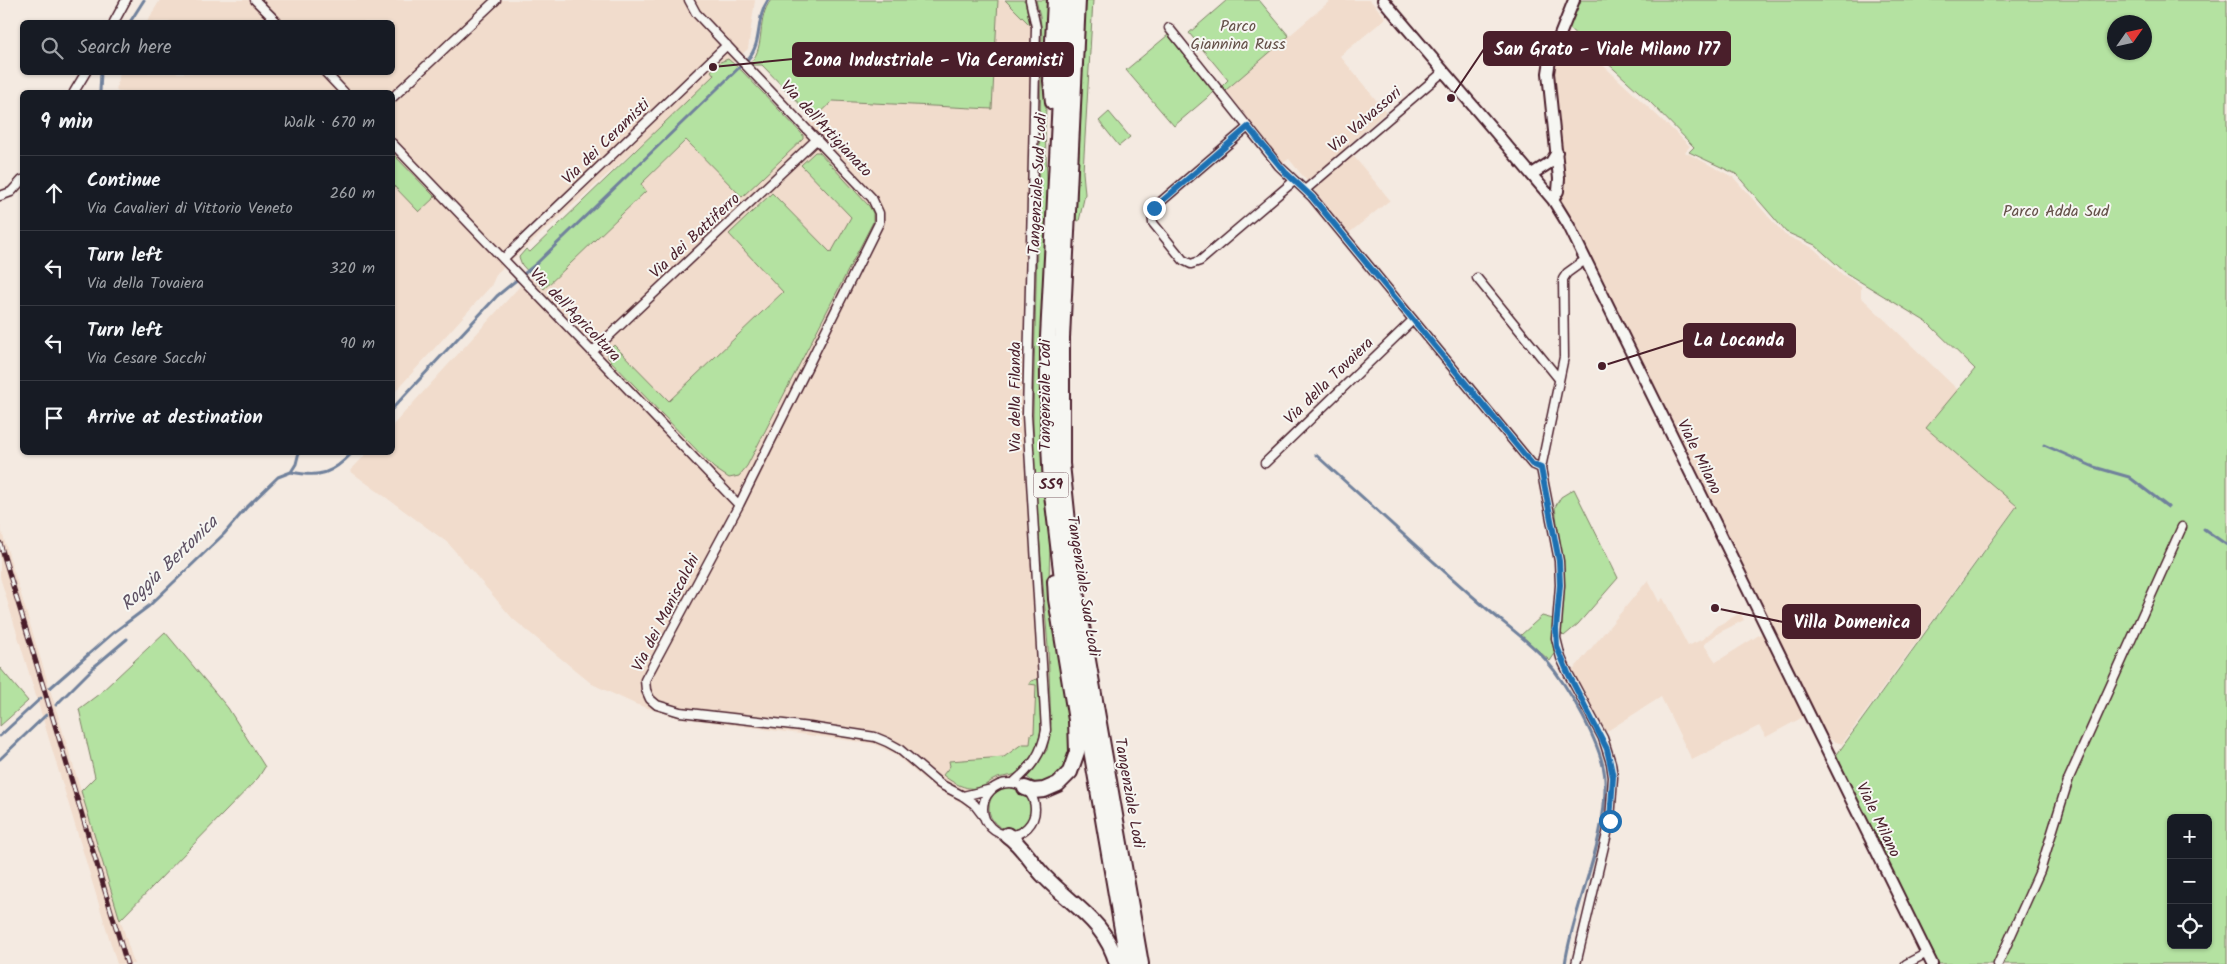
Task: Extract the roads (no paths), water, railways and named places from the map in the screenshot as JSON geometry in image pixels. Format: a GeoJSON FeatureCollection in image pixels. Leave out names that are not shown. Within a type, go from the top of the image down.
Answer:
{"type":"FeatureCollection","features":[{"type":"Feature","properties":{"kind":"highway"},"geometry":{"type":"LineString","coordinates":[[1055,0],[1051,81],[1054,117],[1058,127]]}},
{"type":"Feature","properties":{"kind":"highway","name":"Tangenziale Sud Lodi"},"geometry":{"type":"LineString","coordinates":[[1065,0],[1048,381],[1050,478],[1058,550],[1128,964]]}},
{"type":"Feature","properties":{"kind":"highway","name":"Tangenziale Lodi"},"geometry":{"type":"LineString","coordinates":[[1078,0],[1062,338],[1062,464],[1074,580],[1141,964]]}},
{"type":"Feature","properties":{"kind":"highway"},"geometry":{"type":"LineString","coordinates":[[1019,785],[1032,791],[1044,790],[1058,784],[1070,772],[1077,752],[1076,720],[1056,599],[1055,572],[1058,550]]}},
{"type":"Feature","properties":{"kind":"highway"},"geometry":{"type":"LineString","coordinates":[[1006,835],[1020,845],[1047,879],[1094,921],[1111,947],[1117,964]]}},
{"type":"Feature","properties":{"kind":"street"},"geometry":{"type":"LineString","coordinates":[[115,20],[126,0]]}},
{"type":"Feature","properties":{"kind":"street"},"geometry":{"type":"LineString","coordinates":[[255,0],[275,20]]}},
{"type":"Feature","properties":{"kind":"street"},"geometry":{"type":"LineString","coordinates":[[395,95],[496,0]]}},
{"type":"Feature","properties":{"kind":"street","name":"Via dell'Artigianato"},"geometry":{"type":"LineString","coordinates":[[689,0],[696,13],[872,198],[879,213]]}},
{"type":"Feature","properties":{"kind":"street","name":"Via della Filanda"},"geometry":{"type":"LineString","coordinates":[[1019,785],[1042,749],[1046,730],[1027,415],[1036,27],[1030,0]]}},
{"type":"Feature","properties":{"kind":"street","name":"Viale Milano"},"geometry":{"type":"LineString","coordinates":[[1383,0],[1532,174],[1553,200],[1569,226],[1584,260],[1932,964]]}},
{"type":"Feature","properties":{"kind":"street"},"geometry":{"type":"LineString","coordinates":[[1553,200],[1559,186],[1548,73],[1550,60],[1574,0]]}},
{"type":"Feature","properties":{"kind":"street"},"geometry":{"type":"LineString","coordinates":[[1169,28],[1279,166],[1305,190],[1532,464],[1541,468]]}},
{"type":"Feature","properties":{"kind":"street","name":"Via dei Ceramisti"},"geometry":{"type":"LineString","coordinates":[[503,259],[727,46]]}},
{"type":"Feature","properties":{"kind":"street","name":"Via Valvassori"},"geometry":{"type":"LineString","coordinates":[[1305,190],[1443,72]]}},
{"type":"Feature","properties":{"kind":"street"},"geometry":{"type":"LineString","coordinates":[[75,90],[84,75]]}},
{"type":"Feature","properties":{"kind":"street"},"geometry":{"type":"LineString","coordinates":[[328,75],[342,90]]}},
{"type":"Feature","properties":{"kind":"street"},"geometry":{"type":"LineString","coordinates":[[1248,127],[1157,205],[1152,212],[1153,223],[1183,260],[1191,264],[1200,261],[1294,181]]}},
{"type":"Feature","properties":{"kind":"street","name":"Via dei Battiferro"},"geometry":{"type":"LineString","coordinates":[[592,352],[817,139]]}},
{"type":"Feature","properties":{"kind":"street","name":"Via dell'Agricoltura"},"geometry":{"type":"LineString","coordinates":[[395,146],[739,505]]}},
{"type":"Feature","properties":{"kind":"street"},"geometry":{"type":"LineString","coordinates":[[1532,174],[1551,162],[1557,152]]}},
{"type":"Feature","properties":{"kind":"street"},"geometry":{"type":"LineString","coordinates":[[0,196],[11,192],[20,182]]}},
{"type":"Feature","properties":{"kind":"street","name":"Via dei Maniscalchi"},"geometry":{"type":"LineString","coordinates":[[879,213],[880,223],[876,233],[739,505],[646,680],[646,690],[650,699],[657,705],[680,712],[810,727],[875,738],[898,748],[940,784],[963,796]]}},
{"type":"Feature","properties":{"kind":"street"},"geometry":{"type":"LineString","coordinates":[[1576,964],[1610,821],[1613,790],[1611,763],[1603,738],[1568,673],[1557,647],[1556,629],[1560,585],[1559,561],[1541,468],[1564,357],[1563,279],[1567,273],[1584,260]]}},
{"type":"Feature","properties":{"kind":"street"},"geometry":{"type":"LineString","coordinates":[[1477,278],[1559,379]]}},
{"type":"Feature","properties":{"kind":"street","name":"Via della Tovaiera"},"geometry":{"type":"LineString","coordinates":[[1265,463],[1413,320]]}},
{"type":"Feature","properties":{"kind":"street"},"geometry":{"type":"LineString","coordinates":[[1998,964],[2040,871],[2069,778],[2182,527]]}},
{"type":"Feature","properties":{"kind":"street"},"geometry":{"type":"LineString","coordinates":[[1002,784],[1019,785],[1033,799],[1035,806],[1034,818],[1026,829],[1019,833],[1006,835],[993,829],[974,804],[963,796],[992,789],[1002,784]]}},
{"type":"Feature","properties":{"kind":"street"},"geometry":{"type":"LineString","coordinates":[[984,817],[984,802],[992,789]]}},
{"type":"Feature","properties":{"kind":"street"},"geometry":{"type":"LineString","coordinates":[[1906,964],[1927,953]]}},
{"type":"Feature","properties":{"kind":"waterway","name":"Roggia Bertonica"},"geometry":{"type":"LineString","coordinates":[[131,20],[144,0]]}},
{"type":"Feature","properties":{"kind":"waterway"},"geometry":{"type":"LineString","coordinates":[[395,406],[497,296],[536,264],[748,59],[756,45],[764,7],[768,0]]}},
{"type":"Feature","properties":{"kind":"waterway","name":"Roggia Bertonica"},"geometry":{"type":"LineString","coordinates":[[100,90],[101,75]]}},
{"type":"Feature","properties":{"kind":"waterway"},"geometry":{"type":"LineString","coordinates":[[2044,445],[2094,467],[2129,477],[2168,507]]}},
{"type":"Feature","properties":{"kind":"waterway","name":"Roggia Bertonica"},"geometry":{"type":"LineString","coordinates":[[50,688],[113,633],[149,606],[224,534],[246,508],[278,477],[291,472],[298,455]]}},
{"type":"Feature","properties":{"kind":"waterway"},"geometry":{"type":"LineString","coordinates":[[291,472],[318,474],[332,470],[350,455]]}},
{"type":"Feature","properties":{"kind":"waterway"},"geometry":{"type":"LineString","coordinates":[[1316,455],[1458,584],[1538,651],[1564,684],[1583,716],[1603,766],[1605,780],[1604,803],[1596,850],[1575,918],[1565,964]]}},
{"type":"Feature","properties":{"kind":"waterway"},"geometry":{"type":"LineString","coordinates":[[2204,529],[2227,545]]}},
{"type":"Feature","properties":{"kind":"waterway"},"geometry":{"type":"LineString","coordinates":[[56,705],[95,666],[127,639]]}},
{"type":"Feature","properties":{"kind":"waterway","name":"Roggia Bertonica"},"geometry":{"type":"LineString","coordinates":[[0,736],[41,698]]}},
{"type":"Feature","properties":{"kind":"waterway"},"geometry":{"type":"LineString","coordinates":[[0,759],[46,715]]}},
{"type":"Feature","properties":{"kind":"railway"},"geometry":{"type":"LineString","coordinates":[[0,543],[127,964]]}},
{"type":"Feature","properties":{"kind":"place","name":"Zona Industriale - Via Ceramisti"},"geometry":{"type":"Point","coordinates":[713,67]}},
{"type":"Feature","properties":{"kind":"place","name":"San Grato - Viale Milano 177"},"geometry":{"type":"Point","coordinates":[1451,98]}},
{"type":"Feature","properties":{"kind":"place","name":"La Locanda"},"geometry":{"type":"Point","coordinates":[1602,366]}},
{"type":"Feature","properties":{"kind":"place","name":"Villa Domenica"},"geometry":{"type":"Point","coordinates":[1715,608]}},
{"type":"Feature","properties":{"kind":"park label","name":"Parco Giannina Russ"},"geometry":{"type":"Point","coordinates":[1238,35]}},
{"type":"Feature","properties":{"kind":"park label","name":"Parco Adda Sud"},"geometry":{"type":"Point","coordinates":[2056,211]}}]}
